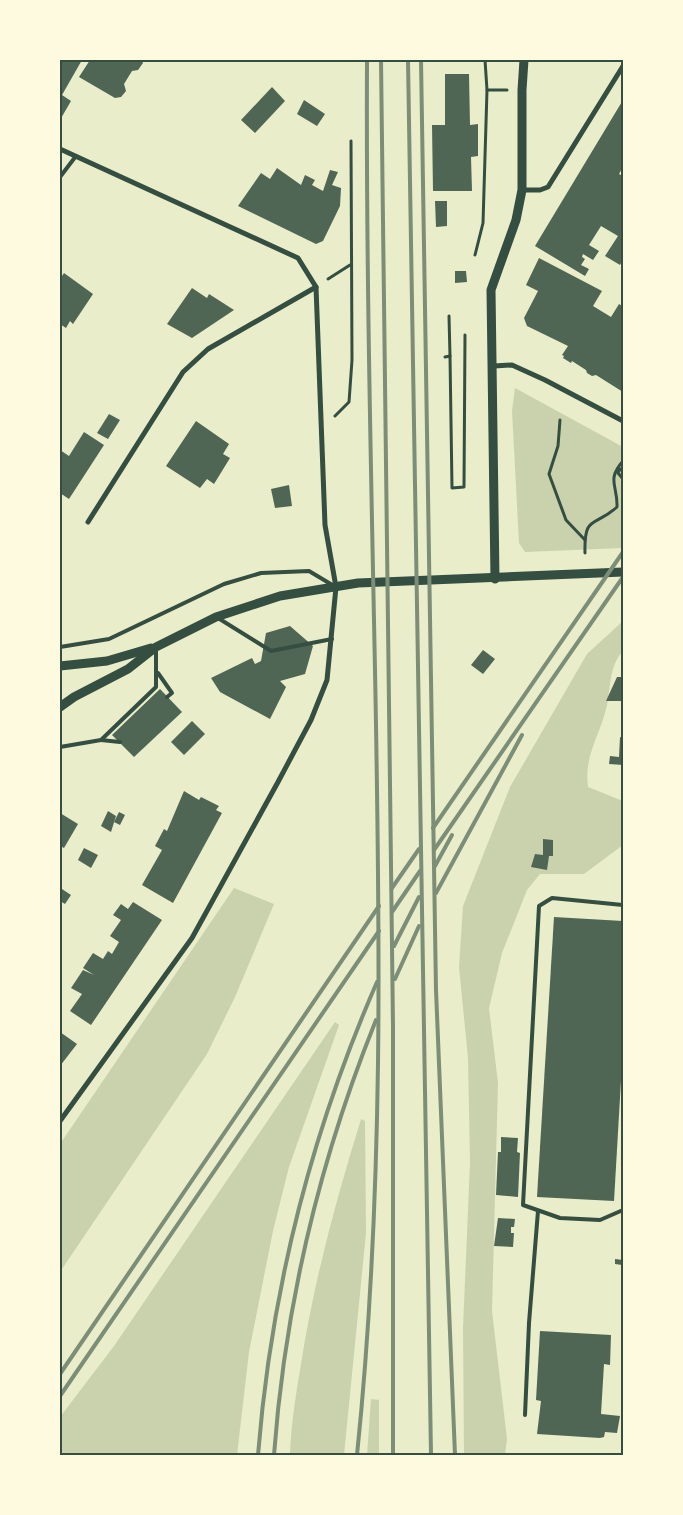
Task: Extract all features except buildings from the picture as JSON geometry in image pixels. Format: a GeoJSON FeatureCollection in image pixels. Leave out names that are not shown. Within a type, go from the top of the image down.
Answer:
{"type":"FeatureCollection","features":[{"type":"Feature","properties":{"kind":"street"},"geometry":{"type":"LineString","coordinates":[[495,579],[494,366],[491,290],[516,220],[522,190],[522,90],[524,60]]}},
{"type":"Feature","properties":{"kind":"street"},"geometry":{"type":"LineString","coordinates":[[522,190],[540,190],[548,186],[623,66]]}},
{"type":"Feature","properties":{"kind":"street"},"geometry":{"type":"LineString","coordinates":[[60,149],[298,258],[316,287],[325,525],[336,587],[327,680],[311,720],[192,938],[60,1121]]}},
{"type":"Feature","properties":{"kind":"street"},"geometry":{"type":"LineString","coordinates":[[88,522],[183,372],[208,349],[316,287]]}},
{"type":"Feature","properties":{"kind":"street"},"geometry":{"type":"LineString","coordinates":[[494,366],[512,365],[623,421]]}},
{"type":"Feature","properties":{"kind":"street"},"geometry":{"type":"LineString","coordinates":[[60,666],[107,661],[156,647],[216,617],[280,596],[358,583],[495,579],[623,572]]}},
{"type":"Feature","properties":{"kind":"street"},"geometry":{"type":"LineString","coordinates":[[60,707],[74,697],[128,669],[156,647]]}},
{"type":"Feature","properties":{"kind":"lane"},"geometry":{"type":"LineString","coordinates":[[60,177],[76,156]]}},
{"type":"Feature","properties":{"kind":"lane"},"geometry":{"type":"LineString","coordinates":[[60,647],[109,639],[224,584],[261,573],[309,571],[336,587]]}},
{"type":"Feature","properties":{"kind":"lane"},"geometry":{"type":"LineString","coordinates":[[216,617],[271,651],[332,639]]}},
{"type":"Feature","properties":{"kind":"lane"},"geometry":{"type":"LineString","coordinates":[[101,740],[156,687],[158,673],[156,647]]}},
{"type":"Feature","properties":{"kind":"lane"},"geometry":{"type":"LineString","coordinates":[[158,673],[172,693],[168,697]]}},
{"type":"Feature","properties":{"kind":"lane"},"geometry":{"type":"LineString","coordinates":[[60,747],[101,740],[120,742]]}},
{"type":"Feature","properties":{"kind":"lane"},"geometry":{"type":"LineString","coordinates":[[623,905],[552,898],[539,906],[523,1205],[560,1218],[600,1220],[623,1210]]}},
{"type":"Feature","properties":{"kind":"lane"},"geometry":{"type":"LineString","coordinates":[[525,1415],[529,1323],[538,1211]]}},
{"type":"Feature","properties":{"kind":"path"},"geometry":{"type":"LineString","coordinates":[[475,255],[483,223],[487,90],[485,60]]}},
{"type":"Feature","properties":{"kind":"path"},"geometry":{"type":"LineString","coordinates":[[487,90],[508,90]]}},
{"type":"Feature","properties":{"kind":"path"},"geometry":{"type":"LineString","coordinates":[[339,412],[350,402],[352,360],[353,313],[350,265],[351,141]]}},
{"type":"Feature","properties":{"kind":"path"},"geometry":{"type":"LineString","coordinates":[[316,287],[350,265]]}},
{"type":"Feature","properties":{"kind":"path"},"geometry":{"type":"LineString","coordinates":[[449,316],[452,488],[464,488],[465,335]]}},
{"type":"Feature","properties":{"kind":"path"},"geometry":{"type":"LineString","coordinates":[[445,357],[450,356]]}},
{"type":"Feature","properties":{"kind":"path"},"geometry":{"type":"LineString","coordinates":[[560,420],[558,446],[549,474],[566,520],[585,540]]}},
{"type":"Feature","properties":{"kind":"path"},"geometry":{"type":"LineString","coordinates":[[585,554],[585,540],[588,528],[594,520],[607,516],[617,507],[617,498],[612,481],[614,471],[622,464]]}},
{"type":"Feature","properties":{"kind":"path"},"geometry":{"type":"LineString","coordinates":[[623,470],[620,469],[618,473],[623,479]]}},
{"type":"Feature","properties":{"kind":"green space"},"geometry":{"type":"Polygon","coordinates":[[[515,388],[623,447],[623,548],[525,552],[519,543],[512,411],[515,388]]]}},
{"type":"Feature","properties":{"kind":"green space"},"geometry":{"type":"Polygon","coordinates":[[[623,621],[623,651],[615,663],[611,676],[607,705],[590,755],[587,775],[588,787],[623,801],[623,845],[584,874],[540,874],[527,890],[502,953],[489,1008],[498,1083],[492,1311],[507,1439],[505,1455],[464,1455],[463,1328],[470,1162],[468,1058],[459,967],[463,906],[510,787],[587,654],[623,621]]]}},
{"type":"Feature","properties":{"kind":"green space"},"geometry":{"type":"Polygon","coordinates":[[[234,888],[274,904],[235,997],[207,1054],[60,1272],[60,1144],[234,888]]]}},
{"type":"Feature","properties":{"kind":"green space"},"geometry":{"type":"Polygon","coordinates":[[[335,1022],[339,1025],[289,1167],[273,1231],[249,1352],[237,1455],[60,1455],[60,1417],[114,1346],[335,1022]]]}},
{"type":"Feature","properties":{"kind":"green space"},"geometry":{"type":"Polygon","coordinates":[[[361,1119],[365,1121],[366,1233],[344,1455],[290,1455],[291,1432],[312,1302],[334,1210],[361,1119]]]}},
{"type":"Feature","properties":{"kind":"green space"},"geometry":{"type":"Polygon","coordinates":[[[371,1399],[379,1400],[379,1455],[367,1455],[371,1399]]]}},
{"type":"Feature","properties":{"kind":"railway"},"geometry":{"type":"LineString","coordinates":[[357,1455],[372,1259],[376,1161],[379,965],[368,289],[367,60]]}},
{"type":"Feature","properties":{"kind":"railway"},"geometry":{"type":"LineString","coordinates":[[381,60],[393,1027],[393,1455]]}},
{"type":"Feature","properties":{"kind":"railway"},"geometry":{"type":"LineString","coordinates":[[408,60],[431,1455]]}},
{"type":"Feature","properties":{"kind":"railway"},"geometry":{"type":"LineString","coordinates":[[421,60],[436,990],[455,1455]]}},
{"type":"Feature","properties":{"kind":"railway"},"geometry":{"type":"LineString","coordinates":[[433,828],[623,552]]}},
{"type":"Feature","properties":{"kind":"railway"},"geometry":{"type":"LineString","coordinates":[[434,850],[623,577]]}},
{"type":"Feature","properties":{"kind":"railway"},"geometry":{"type":"LineString","coordinates":[[436,893],[522,735]]}},
{"type":"Feature","properties":{"kind":"railway"},"geometry":{"type":"LineString","coordinates":[[435,866],[452,835]]}},
{"type":"Feature","properties":{"kind":"railway"},"geometry":{"type":"LineString","coordinates":[[392,888],[419,849]]}},
{"type":"Feature","properties":{"kind":"railway"},"geometry":{"type":"LineString","coordinates":[[392,912],[420,871]]}},
{"type":"Feature","properties":{"kind":"railway"},"geometry":{"type":"LineString","coordinates":[[394,946],[419,897]]}},
{"type":"Feature","properties":{"kind":"railway"},"geometry":{"type":"LineString","coordinates":[[60,1374],[379,906]]}},
{"type":"Feature","properties":{"kind":"railway"},"geometry":{"type":"LineString","coordinates":[[395,979],[419,926]]}},
{"type":"Feature","properties":{"kind":"railway"},"geometry":{"type":"LineString","coordinates":[[60,1396],[379,931]]}},
{"type":"Feature","properties":{"kind":"railway"},"geometry":{"type":"LineString","coordinates":[[258,1455],[273,1333],[284,1273],[298,1214],[332,1097],[353,1039],[377,982]]}},
{"type":"Feature","properties":{"kind":"railway"},"geometry":{"type":"LineString","coordinates":[[274,1455],[287,1343],[308,1233],[338,1126],[376,1020]]}}]}
